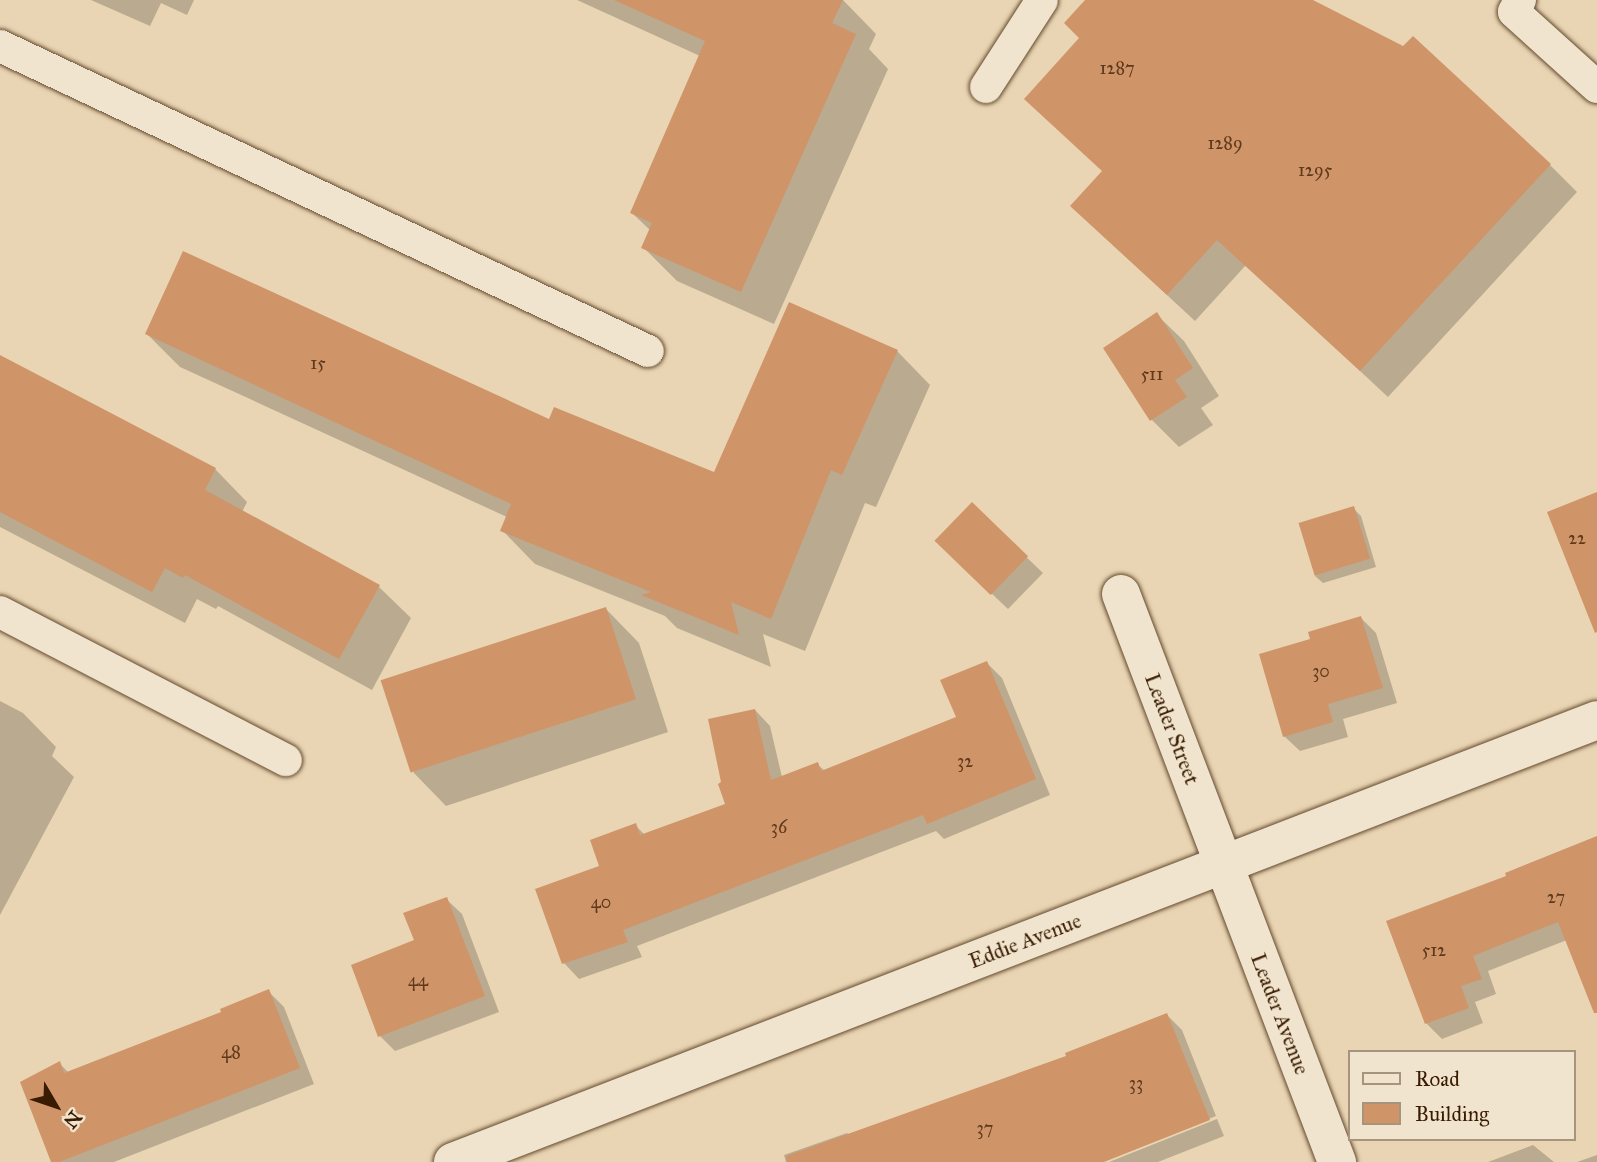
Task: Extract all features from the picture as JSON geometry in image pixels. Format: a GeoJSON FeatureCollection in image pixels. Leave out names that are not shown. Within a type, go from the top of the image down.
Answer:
{"type":"FeatureCollection","features":[{"type":"Feature","properties":{"kind":"street","name":"Leader Street"},"geometry":{"type":"LineString","coordinates":[[1121,594],[1223,865]]}},
{"type":"Feature","properties":{"kind":"street","name":"Eddie Avenue"},"geometry":{"type":"LineString","coordinates":[[453,1162],[1597,720]]}},
{"type":"Feature","properties":{"kind":"street","name":"Leader Avenue"},"geometry":{"type":"LineString","coordinates":[[1223,865],[1337,1162]]}},
{"type":"Feature","properties":{"kind":"lane"},"geometry":{"type":"LineString","coordinates":[[986,88],[1042,0]]}},
{"type":"Feature","properties":{"kind":"lane"},"geometry":{"type":"LineString","coordinates":[[1520,0],[1514,12],[1597,87]]}},
{"type":"Feature","properties":{"kind":"lane"},"geometry":{"type":"LineString","coordinates":[[0,46],[648,351]]}},
{"type":"Feature","properties":{"kind":"lane"},"geometry":{"type":"LineString","coordinates":[[0,612],[286,760]]}},
{"type":"Feature","properties":{"kind":"building"},"geometry":{"type":"Polygon","coordinates":[[[614,0],[843,0],[832,23],[856,34],[741,292],[641,248],[652,223],[630,213],[705,41],[614,0]]]}},
{"type":"Feature","properties":{"kind":"building"},"geometry":{"type":"Polygon","coordinates":[[[1085,0],[1313,0],[1403,46],[1413,36],[1551,164],[1360,371],[1217,240],[1167,295],[1070,206],[1102,171],[1024,99],[1079,38],[1064,23],[1085,0]]]}},
{"type":"Feature","properties":{"kind":"building"},"geometry":{"type":"Polygon","coordinates":[[[183,251],[549,419],[554,407],[714,472],[789,302],[898,350],[842,475],[831,470],[771,619],[731,602],[739,635],[641,595],[651,592],[500,531],[511,504],[145,334],[183,251]]]}},
{"type":"Feature","properties":{"kind":"building"},"geometry":{"type":"Polygon","coordinates":[[[1157,312],[1193,368],[1175,380],[1187,397],[1150,421],[1103,348],[1157,312]]]}},
{"type":"Feature","properties":{"kind":"building"},"geometry":{"type":"Polygon","coordinates":[[[0,355],[216,468],[205,490],[380,585],[339,659],[185,575],[183,578],[165,568],[152,592],[0,512],[0,355]]]}},
{"type":"Feature","properties":{"kind":"building"},"geometry":{"type":"Polygon","coordinates":[[[1597,492],[1597,632],[1595,633],[1547,512],[1597,492]]]}},
{"type":"Feature","properties":{"kind":"building"},"geometry":{"type":"Polygon","coordinates":[[[972,502],[1028,556],[991,595],[934,541],[972,502]]]}},
{"type":"Feature","properties":{"kind":"building"},"geometry":{"type":"Polygon","coordinates":[[[1354,506],[1370,559],[1315,576],[1299,523],[1354,506]]]}},
{"type":"Feature","properties":{"kind":"building"},"geometry":{"type":"Polygon","coordinates":[[[606,607],[636,699],[411,772],[381,680],[606,607]]]}},
{"type":"Feature","properties":{"kind":"building"},"geometry":{"type":"Polygon","coordinates":[[[1361,616],[1383,688],[1328,704],[1333,722],[1283,737],[1259,654],[1310,639],[1308,632],[1361,616]]]}},
{"type":"Feature","properties":{"kind":"building"},"geometry":{"type":"Polygon","coordinates":[[[987,661],[1036,779],[927,824],[923,815],[623,930],[628,942],[562,964],[535,889],[599,866],[590,840],[636,823],[640,835],[725,804],[718,784],[721,782],[708,719],[755,709],[771,780],[818,762],[821,771],[956,717],[940,680],[987,661]]]}},
{"type":"Feature","properties":{"kind":"building"},"geometry":{"type":"Polygon","coordinates":[[[1597,836],[1597,1013],[1594,1013],[1558,922],[1473,956],[1482,979],[1461,986],[1469,1008],[1425,1024],[1386,921],[1506,876],[1505,873],[1597,836]]]}},
{"type":"Feature","properties":{"kind":"building"},"geometry":{"type":"Polygon","coordinates":[[[447,897],[485,996],[378,1037],[351,965],[414,940],[403,913],[447,897]]]}},
{"type":"Feature","properties":{"kind":"building"},"geometry":{"type":"Polygon","coordinates":[[[269,989],[300,1068],[59,1162],[51,1162],[20,1082],[60,1061],[64,1073],[221,1012],[220,1009],[269,989]]]}},
{"type":"Feature","properties":{"kind":"building"},"geometry":{"type":"Polygon","coordinates":[[[1167,1013],[1210,1120],[1104,1162],[787,1162],[786,1156],[1066,1056],[1065,1053],[1167,1013]]]}}]}
